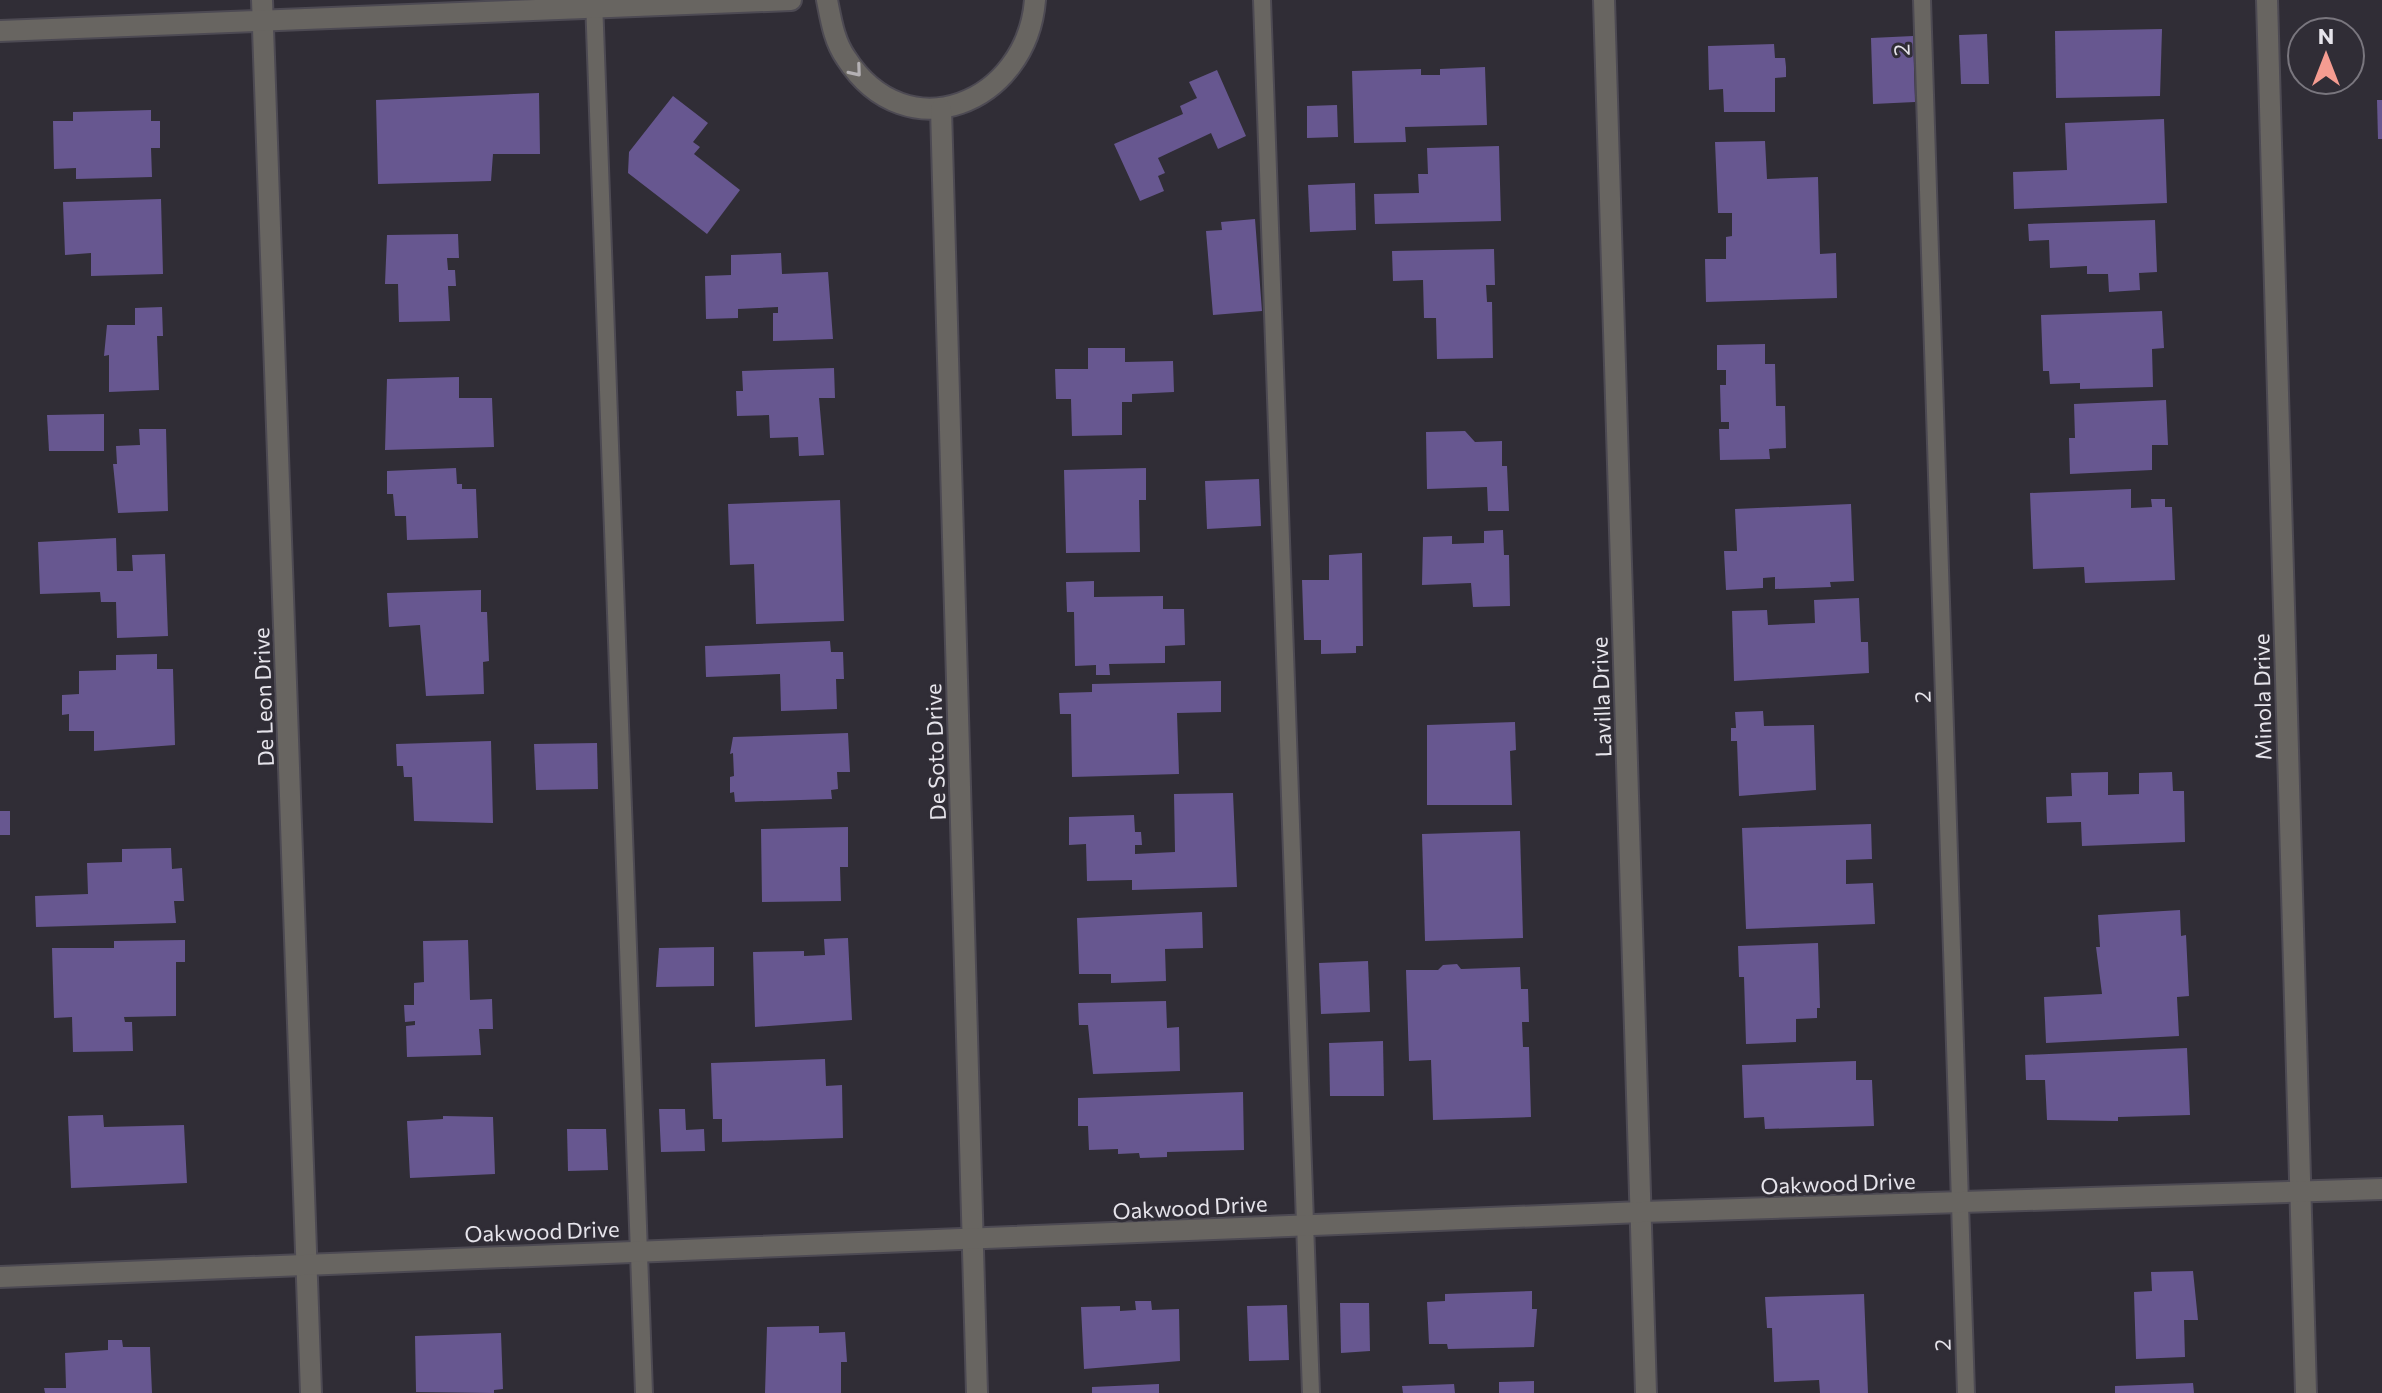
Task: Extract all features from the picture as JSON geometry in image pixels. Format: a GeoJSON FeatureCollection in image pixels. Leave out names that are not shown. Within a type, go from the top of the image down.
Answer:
{"type":"FeatureCollection","features":[{"type":"Feature","properties":{"kind":"street","name":"De Leon Drive"},"geometry":{"type":"LineString","coordinates":[[262,0],[311,1393]]}},
{"type":"Feature","properties":{"kind":"street"},"geometry":{"type":"LineString","coordinates":[[0,31],[262,22],[594,4],[791,0]]}},
{"type":"Feature","properties":{"kind":"street"},"geometry":{"type":"LineString","coordinates":[[827,0],[833,29],[844,57],[861,79],[885,97],[906,106],[941,109],[978,98],[1002,81],[1026,45],[1035,0]]}},
{"type":"Feature","properties":{"kind":"street","name":"Lavilla Drive"},"geometry":{"type":"LineString","coordinates":[[1604,0],[1646,1393]]}},
{"type":"Feature","properties":{"kind":"street","name":"Minola Drive"},"geometry":{"type":"LineString","coordinates":[[2267,0],[2306,1393]]}},
{"type":"Feature","properties":{"kind":"street","name":"De Soto Drive"},"geometry":{"type":"LineString","coordinates":[[941,109],[977,1393]]}},
{"type":"Feature","properties":{"kind":"street","name":"Oakwood Drive"},"geometry":{"type":"LineString","coordinates":[[0,1277],[972,1241],[1642,1212],[2382,1189]]}},
{"type":"Feature","properties":{"kind":"lane"},"geometry":{"type":"LineString","coordinates":[[1262,0],[1311,1393]]}},
{"type":"Feature","properties":{"kind":"lane","name":"2"},"geometry":{"type":"LineString","coordinates":[[1922,0],[1966,1393]]}},
{"type":"Feature","properties":{"kind":"lane"},"geometry":{"type":"LineString","coordinates":[[594,4],[644,1393]]}},
{"type":"Feature","properties":{"kind":"building"},"geometry":{"type":"Polygon","coordinates":[[[2162,29],[2160,96],[2056,98],[2055,31],[2162,29]]]}},
{"type":"Feature","properties":{"kind":"building"},"geometry":{"type":"Polygon","coordinates":[[[1987,34],[1989,84],[1961,84],[1959,35],[1987,34]]]}},
{"type":"Feature","properties":{"kind":"building"},"geometry":{"type":"Polygon","coordinates":[[[1913,36],[1915,102],[1873,104],[1871,38],[1913,36]]]}},
{"type":"Feature","properties":{"kind":"building"},"geometry":{"type":"Polygon","coordinates":[[[1774,44],[1775,58],[1785,58],[1786,67],[1786,77],[1775,78],[1775,112],[1724,112],[1723,89],[1709,90],[1708,46],[1774,44]]]}},
{"type":"Feature","properties":{"kind":"building"},"geometry":{"type":"Polygon","coordinates":[[[1485,67],[1487,125],[1405,127],[1406,142],[1354,143],[1352,71],[1421,69],[1421,75],[1440,75],[1440,69],[1485,67]]]}},
{"type":"Feature","properties":{"kind":"building"},"geometry":{"type":"Polygon","coordinates":[[[1217,70],[1246,136],[1218,149],[1211,133],[1158,158],[1165,173],[1158,176],[1164,191],[1140,201],[1114,144],[1183,114],[1180,106],[1197,98],[1189,82],[1217,70]]]}},
{"type":"Feature","properties":{"kind":"building"},"geometry":{"type":"Polygon","coordinates":[[[539,93],[540,154],[493,154],[491,181],[378,184],[376,100],[539,93]]]}},
{"type":"Feature","properties":{"kind":"building"},"geometry":{"type":"Polygon","coordinates":[[[673,96],[708,123],[693,142],[700,147],[694,154],[740,190],[707,234],[628,173],[629,152],[673,96]]]}},
{"type":"Feature","properties":{"kind":"building"},"geometry":{"type":"Polygon","coordinates":[[[2377,100],[2382,100],[2382,139],[2378,139],[2377,100]]]}},
{"type":"Feature","properties":{"kind":"building"},"geometry":{"type":"Polygon","coordinates":[[[1337,105],[1338,137],[1307,138],[1307,106],[1337,105]]]}},
{"type":"Feature","properties":{"kind":"building"},"geometry":{"type":"Polygon","coordinates":[[[151,110],[151,121],[160,121],[160,148],[151,148],[152,177],[76,179],[76,168],[54,169],[53,121],[73,121],[73,112],[151,110]]]}},
{"type":"Feature","properties":{"kind":"building"},"geometry":{"type":"Polygon","coordinates":[[[2164,119],[2167,203],[2014,209],[2013,172],[2067,170],[2065,123],[2164,119]]]}},
{"type":"Feature","properties":{"kind":"building"},"geometry":{"type":"Polygon","coordinates":[[[1765,141],[1767,179],[1818,177],[1820,254],[1836,253],[1837,298],[1706,302],[1705,259],[1726,259],[1726,237],[1732,236],[1732,213],[1718,213],[1715,142],[1765,141]]]}},
{"type":"Feature","properties":{"kind":"building"},"geometry":{"type":"Polygon","coordinates":[[[1499,146],[1501,221],[1375,224],[1374,194],[1419,193],[1418,174],[1428,174],[1427,148],[1499,146]]]}},
{"type":"Feature","properties":{"kind":"building"},"geometry":{"type":"Polygon","coordinates":[[[1355,183],[1356,230],[1310,232],[1308,185],[1355,183]]]}},
{"type":"Feature","properties":{"kind":"building"},"geometry":{"type":"Polygon","coordinates":[[[161,199],[163,274],[91,276],[91,253],[65,255],[63,202],[161,199]]]}},
{"type":"Feature","properties":{"kind":"building"},"geometry":{"type":"Polygon","coordinates":[[[1255,219],[1262,311],[1213,315],[1206,231],[1222,230],[1221,222],[1255,219]]]}},
{"type":"Feature","properties":{"kind":"building"},"geometry":{"type":"Polygon","coordinates":[[[2155,220],[2157,272],[2139,273],[2140,290],[2109,292],[2108,274],[2087,274],[2087,266],[2050,268],[2049,240],[2029,241],[2028,224],[2155,220]]]}},
{"type":"Feature","properties":{"kind":"building"},"geometry":{"type":"Polygon","coordinates":[[[458,234],[459,258],[447,258],[448,270],[455,270],[456,286],[448,286],[450,321],[399,322],[398,284],[385,284],[387,235],[458,234]]]}},
{"type":"Feature","properties":{"kind":"building"},"geometry":{"type":"Polygon","coordinates":[[[1494,249],[1495,285],[1486,285],[1487,302],[1492,302],[1493,358],[1437,359],[1436,318],[1424,318],[1423,280],[1393,281],[1392,251],[1494,249]]]}},
{"type":"Feature","properties":{"kind":"building"},"geometry":{"type":"Polygon","coordinates":[[[781,253],[782,274],[828,272],[833,339],[773,341],[773,313],[778,313],[778,307],[738,309],[738,318],[706,319],[705,276],[731,275],[731,255],[781,253]]]}},
{"type":"Feature","properties":{"kind":"building"},"geometry":{"type":"Polygon","coordinates":[[[162,307],[163,336],[157,336],[159,390],[109,392],[109,355],[104,356],[107,325],[135,325],[135,308],[162,307]]]}},
{"type":"Feature","properties":{"kind":"building"},"geometry":{"type":"Polygon","coordinates":[[[2162,311],[2164,348],[2152,349],[2153,387],[2080,389],[2080,383],[2050,384],[2049,371],[2043,371],[2041,315],[2162,311]]]}},
{"type":"Feature","properties":{"kind":"building"},"geometry":{"type":"Polygon","coordinates":[[[1765,344],[1765,364],[1775,364],[1776,406],[1785,406],[1786,448],[1769,449],[1770,459],[1720,460],[1719,429],[1729,429],[1729,422],[1721,422],[1720,385],[1726,385],[1726,370],[1717,370],[1717,345],[1765,344]]]}},
{"type":"Feature","properties":{"kind":"building"},"geometry":{"type":"Polygon","coordinates":[[[1088,348],[1125,348],[1125,362],[1173,361],[1174,392],[1132,394],[1132,402],[1122,402],[1122,435],[1072,436],[1071,399],[1056,399],[1055,369],[1088,369],[1088,348]]]}},
{"type":"Feature","properties":{"kind":"building"},"geometry":{"type":"Polygon","coordinates":[[[834,368],[835,398],[819,398],[824,455],[799,456],[798,437],[770,438],[769,415],[737,416],[736,391],[743,391],[742,371],[834,368]]]}},
{"type":"Feature","properties":{"kind":"building"},"geometry":{"type":"Polygon","coordinates":[[[459,377],[459,398],[492,398],[494,447],[385,450],[387,379],[459,377]]]}},
{"type":"Feature","properties":{"kind":"building"},"geometry":{"type":"Polygon","coordinates":[[[2166,400],[2168,445],[2152,445],[2152,470],[2070,474],[2069,438],[2075,438],[2074,404],[2166,400]]]}},
{"type":"Feature","properties":{"kind":"building"},"geometry":{"type":"Polygon","coordinates":[[[104,414],[104,451],[49,451],[47,415],[104,414]]]}},
{"type":"Feature","properties":{"kind":"building"},"geometry":{"type":"Polygon","coordinates":[[[139,429],[166,429],[168,511],[118,513],[113,464],[117,464],[116,446],[140,445],[139,429]]]}},
{"type":"Feature","properties":{"kind":"building"},"geometry":{"type":"Polygon","coordinates":[[[1465,431],[1475,442],[1502,441],[1502,466],[1507,466],[1509,511],[1488,511],[1487,487],[1427,489],[1426,432],[1465,431]]]}},
{"type":"Feature","properties":{"kind":"building"},"geometry":{"type":"Polygon","coordinates":[[[456,468],[457,484],[462,484],[462,489],[476,489],[478,538],[407,540],[406,516],[395,516],[393,494],[387,494],[387,471],[456,468]]]}},
{"type":"Feature","properties":{"kind":"building"},"geometry":{"type":"Polygon","coordinates":[[[1146,468],[1146,500],[1139,500],[1140,552],[1066,553],[1064,470],[1146,468]]]}},
{"type":"Feature","properties":{"kind":"building"},"geometry":{"type":"Polygon","coordinates":[[[1259,479],[1261,526],[1207,529],[1205,481],[1259,479]]]}},
{"type":"Feature","properties":{"kind":"building"},"geometry":{"type":"Polygon","coordinates":[[[2131,489],[2131,508],[2152,507],[2151,499],[2165,499],[2165,507],[2172,507],[2175,580],[2085,583],[2084,567],[2033,569],[2030,493],[2131,489]]]}},
{"type":"Feature","properties":{"kind":"building"},"geometry":{"type":"Polygon","coordinates":[[[840,500],[844,621],[756,624],[754,564],[730,565],[728,504],[840,500]]]}},
{"type":"Feature","properties":{"kind":"building"},"geometry":{"type":"Polygon","coordinates":[[[1851,504],[1854,581],[1830,582],[1831,587],[1775,589],[1775,577],[1763,578],[1763,588],[1726,590],[1724,551],[1737,551],[1735,509],[1851,504]]]}},
{"type":"Feature","properties":{"kind":"building"},"geometry":{"type":"Polygon","coordinates":[[[1503,530],[1504,555],[1509,555],[1510,606],[1473,607],[1471,583],[1422,585],[1423,537],[1452,536],[1452,544],[1484,543],[1484,531],[1503,530]]]}},
{"type":"Feature","properties":{"kind":"building"},"geometry":{"type":"Polygon","coordinates":[[[116,538],[117,571],[133,571],[132,555],[165,554],[168,636],[117,638],[116,602],[101,602],[100,592],[40,594],[38,542],[116,538]]]}},
{"type":"Feature","properties":{"kind":"building"},"geometry":{"type":"Polygon","coordinates":[[[1362,553],[1363,646],[1356,646],[1356,653],[1321,654],[1321,640],[1304,640],[1302,580],[1329,580],[1329,555],[1362,553]]]}},
{"type":"Feature","properties":{"kind":"building"},"geometry":{"type":"Polygon","coordinates":[[[1094,581],[1094,597],[1163,596],[1163,609],[1184,609],[1185,645],[1165,646],[1165,663],[1109,664],[1110,675],[1096,675],[1096,665],[1075,666],[1074,612],[1067,612],[1066,582],[1094,581]]]}},
{"type":"Feature","properties":{"kind":"building"},"geometry":{"type":"Polygon","coordinates":[[[481,590],[481,612],[487,612],[489,661],[483,662],[484,694],[426,696],[420,625],[389,627],[387,593],[481,590]]]}},
{"type":"Feature","properties":{"kind":"building"},"geometry":{"type":"Polygon","coordinates":[[[1859,598],[1861,642],[1868,642],[1869,673],[1734,681],[1732,611],[1767,610],[1768,625],[1815,623],[1814,600],[1859,598]]]}},
{"type":"Feature","properties":{"kind":"building"},"geometry":{"type":"Polygon","coordinates":[[[830,641],[831,652],[843,652],[844,679],[836,679],[837,709],[781,711],[780,674],[706,677],[705,646],[830,641]]]}},
{"type":"Feature","properties":{"kind":"building"},"geometry":{"type":"Polygon","coordinates":[[[157,654],[157,669],[173,669],[175,745],[94,751],[94,731],[69,731],[69,714],[62,715],[62,695],[79,694],[79,671],[116,670],[116,655],[157,654]]]}},
{"type":"Feature","properties":{"kind":"building"},"geometry":{"type":"Polygon","coordinates":[[[1221,681],[1221,712],[1177,713],[1179,774],[1072,777],[1071,714],[1060,714],[1059,693],[1092,692],[1092,684],[1221,681]]]}},
{"type":"Feature","properties":{"kind":"building"},"geometry":{"type":"Polygon","coordinates":[[[1763,711],[1764,726],[1814,725],[1816,790],[1739,796],[1737,741],[1731,741],[1731,728],[1736,728],[1735,712],[1763,711]]]}},
{"type":"Feature","properties":{"kind":"building"},"geometry":{"type":"Polygon","coordinates":[[[1515,722],[1516,750],[1510,751],[1512,805],[1427,805],[1427,725],[1515,722]]]}},
{"type":"Feature","properties":{"kind":"building"},"geometry":{"type":"Polygon","coordinates":[[[848,733],[850,772],[837,772],[838,789],[831,790],[832,799],[735,802],[734,792],[730,793],[730,777],[734,776],[733,753],[730,754],[733,737],[848,733]]]}},
{"type":"Feature","properties":{"kind":"building"},"geometry":{"type":"Polygon","coordinates":[[[491,741],[493,823],[414,821],[412,777],[404,777],[403,766],[397,766],[396,744],[491,741]]]}},
{"type":"Feature","properties":{"kind":"building"},"geometry":{"type":"Polygon","coordinates":[[[597,743],[598,789],[536,790],[534,744],[597,743]]]}},
{"type":"Feature","properties":{"kind":"building"},"geometry":{"type":"Polygon","coordinates":[[[2108,772],[2108,795],[2139,794],[2139,773],[2172,772],[2173,791],[2184,791],[2185,842],[2082,846],[2081,822],[2047,823],[2046,797],[2072,796],[2071,773],[2108,772]]]}},
{"type":"Feature","properties":{"kind":"building"},"geometry":{"type":"Polygon","coordinates":[[[1233,793],[1237,887],[1132,890],[1132,880],[1087,881],[1086,844],[1069,845],[1069,817],[1134,815],[1135,832],[1141,832],[1142,845],[1135,845],[1135,854],[1175,852],[1174,794],[1233,793]]]}},
{"type":"Feature","properties":{"kind":"building"},"geometry":{"type":"Polygon","coordinates":[[[0,811],[10,811],[10,835],[0,835],[0,811]]]}},
{"type":"Feature","properties":{"kind":"building"},"geometry":{"type":"Polygon","coordinates":[[[1871,824],[1872,859],[1846,860],[1846,884],[1873,883],[1875,924],[1746,929],[1742,828],[1871,824]]]}},
{"type":"Feature","properties":{"kind":"building"},"geometry":{"type":"Polygon","coordinates":[[[848,827],[848,867],[840,867],[841,901],[762,902],[761,829],[848,827]]]}},
{"type":"Feature","properties":{"kind":"building"},"geometry":{"type":"Polygon","coordinates":[[[1520,831],[1523,938],[1425,941],[1422,834],[1520,831]]]}},
{"type":"Feature","properties":{"kind":"building"},"geometry":{"type":"Polygon","coordinates":[[[171,848],[172,869],[182,868],[184,901],[174,901],[176,923],[36,927],[35,896],[88,894],[87,863],[122,862],[122,849],[171,848]]]}},
{"type":"Feature","properties":{"kind":"building"},"geometry":{"type":"Polygon","coordinates":[[[2180,910],[2181,936],[2186,935],[2189,996],[2177,997],[2179,1036],[2046,1043],[2044,997],[2102,994],[2096,947],[2100,947],[2098,915],[2180,910]]]}},
{"type":"Feature","properties":{"kind":"building"},"geometry":{"type":"Polygon","coordinates":[[[1202,912],[1203,948],[1165,949],[1166,981],[1111,983],[1111,974],[1079,974],[1077,918],[1202,912]]]}},
{"type":"Feature","properties":{"kind":"building"},"geometry":{"type":"Polygon","coordinates":[[[848,938],[852,1020],[755,1027],[753,952],[804,951],[804,956],[825,955],[824,939],[848,938]]]}},
{"type":"Feature","properties":{"kind":"building"},"geometry":{"type":"Polygon","coordinates":[[[185,940],[185,962],[176,962],[176,1016],[124,1017],[125,1022],[132,1022],[133,1051],[73,1052],[72,1017],[54,1018],[52,948],[114,948],[114,941],[185,940]]]}},
{"type":"Feature","properties":{"kind":"building"},"geometry":{"type":"Polygon","coordinates":[[[468,940],[470,1000],[492,999],[493,1029],[479,1029],[481,1055],[407,1057],[406,1026],[415,1025],[415,1021],[405,1022],[404,1005],[414,1005],[414,983],[424,982],[423,941],[468,940]]]}},
{"type":"Feature","properties":{"kind":"building"},"geometry":{"type":"Polygon","coordinates":[[[1818,943],[1820,1008],[1817,1008],[1817,1018],[1796,1019],[1796,1042],[1746,1044],[1744,977],[1739,977],[1738,946],[1818,943]]]}},
{"type":"Feature","properties":{"kind":"building"},"geometry":{"type":"Polygon","coordinates":[[[714,947],[714,986],[656,987],[659,948],[714,947]]]}},
{"type":"Feature","properties":{"kind":"building"},"geometry":{"type":"Polygon","coordinates":[[[1368,961],[1370,1012],[1321,1014],[1319,963],[1368,961]]]}},
{"type":"Feature","properties":{"kind":"building"},"geometry":{"type":"Polygon","coordinates":[[[1457,964],[1461,969],[1520,967],[1521,989],[1528,989],[1529,1022],[1522,1022],[1523,1047],[1529,1047],[1531,1117],[1433,1120],[1431,1060],[1409,1061],[1406,970],[1438,970],[1443,965],[1457,964]]]}},
{"type":"Feature","properties":{"kind":"building"},"geometry":{"type":"Polygon","coordinates":[[[1166,1001],[1167,1028],[1179,1027],[1180,1071],[1093,1074],[1088,1025],[1079,1025],[1078,1003],[1166,1001]]]}},
{"type":"Feature","properties":{"kind":"building"},"geometry":{"type":"Polygon","coordinates":[[[1383,1041],[1384,1096],[1330,1096],[1329,1043],[1383,1041]]]}},
{"type":"Feature","properties":{"kind":"building"},"geometry":{"type":"Polygon","coordinates":[[[2187,1048],[2190,1115],[2118,1117],[2118,1121],[2047,1120],[2045,1080],[2026,1080],[2025,1055],[2187,1048]]]}},
{"type":"Feature","properties":{"kind":"building"},"geometry":{"type":"Polygon","coordinates":[[[825,1059],[826,1086],[842,1085],[843,1138],[722,1142],[722,1119],[713,1119],[711,1063],[825,1059]]]}},
{"type":"Feature","properties":{"kind":"building"},"geometry":{"type":"Polygon","coordinates":[[[1856,1061],[1856,1080],[1872,1080],[1874,1126],[1765,1129],[1764,1117],[1744,1118],[1742,1065],[1856,1061]]]}},
{"type":"Feature","properties":{"kind":"building"},"geometry":{"type":"Polygon","coordinates":[[[1243,1092],[1244,1150],[1167,1152],[1167,1157],[1140,1158],[1139,1153],[1118,1154],[1118,1149],[1089,1150],[1088,1126],[1078,1126],[1078,1098],[1243,1092]]]}},
{"type":"Feature","properties":{"kind":"building"},"geometry":{"type":"Polygon","coordinates":[[[659,1109],[685,1109],[686,1130],[704,1129],[705,1151],[661,1152],[659,1109]]]}},
{"type":"Feature","properties":{"kind":"building"},"geometry":{"type":"Polygon","coordinates":[[[103,1115],[104,1127],[184,1125],[187,1183],[71,1188],[68,1116],[103,1115]]]}},
{"type":"Feature","properties":{"kind":"building"},"geometry":{"type":"Polygon","coordinates":[[[443,1116],[493,1117],[495,1174],[410,1178],[407,1121],[443,1119],[443,1116]]]}},
{"type":"Feature","properties":{"kind":"building"},"geometry":{"type":"Polygon","coordinates":[[[567,1129],[606,1129],[608,1170],[568,1171],[567,1129]]]}},
{"type":"Feature","properties":{"kind":"building"},"geometry":{"type":"Polygon","coordinates":[[[2193,1271],[2198,1320],[2184,1320],[2185,1357],[2136,1359],[2134,1292],[2152,1291],[2151,1272],[2193,1271]]]}},
{"type":"Feature","properties":{"kind":"building"},"geometry":{"type":"Polygon","coordinates":[[[1532,1291],[1532,1309],[1537,1309],[1534,1347],[1448,1349],[1447,1344],[1429,1344],[1427,1302],[1445,1301],[1445,1294],[1532,1291]]]}},
{"type":"Feature","properties":{"kind":"building"},"geometry":{"type":"Polygon","coordinates":[[[1864,1294],[1868,1393],[1820,1393],[1819,1380],[1774,1382],[1772,1328],[1767,1328],[1765,1297],[1864,1294]]]}},
{"type":"Feature","properties":{"kind":"building"},"geometry":{"type":"Polygon","coordinates":[[[1135,1301],[1151,1301],[1152,1310],[1179,1309],[1180,1361],[1084,1369],[1081,1307],[1120,1306],[1120,1311],[1136,1310],[1135,1301]]]}},
{"type":"Feature","properties":{"kind":"building"},"geometry":{"type":"Polygon","coordinates":[[[1340,1303],[1369,1303],[1370,1351],[1341,1353],[1340,1303]]]}},
{"type":"Feature","properties":{"kind":"building"},"geometry":{"type":"Polygon","coordinates":[[[1287,1305],[1289,1360],[1249,1361],[1247,1306],[1287,1305]]]}},
{"type":"Feature","properties":{"kind":"building"},"geometry":{"type":"Polygon","coordinates":[[[819,1326],[819,1333],[845,1332],[847,1362],[841,1362],[841,1393],[765,1393],[767,1327],[819,1326]]]}},
{"type":"Feature","properties":{"kind":"building"},"geometry":{"type":"Polygon","coordinates":[[[501,1333],[503,1389],[494,1390],[494,1393],[416,1392],[415,1336],[501,1333]]]}},
{"type":"Feature","properties":{"kind":"building"},"geometry":{"type":"Polygon","coordinates":[[[108,1340],[122,1340],[123,1347],[150,1347],[152,1393],[45,1393],[44,1388],[66,1388],[65,1353],[108,1350],[108,1340]]]}},
{"type":"Feature","properties":{"kind":"building"},"geometry":{"type":"Polygon","coordinates":[[[1534,1381],[1534,1393],[1499,1393],[1499,1382],[1534,1381]]]}},
{"type":"Feature","properties":{"kind":"building"},"geometry":{"type":"Polygon","coordinates":[[[2193,1383],[2194,1393],[2115,1393],[2115,1386],[2193,1383]]]}},
{"type":"Feature","properties":{"kind":"building"},"geometry":{"type":"Polygon","coordinates":[[[1159,1384],[1159,1393],[1092,1393],[1092,1387],[1159,1384]]]}},
{"type":"Feature","properties":{"kind":"building"},"geometry":{"type":"Polygon","coordinates":[[[1454,1384],[1455,1393],[1403,1393],[1402,1386],[1454,1384]]]}}]}
